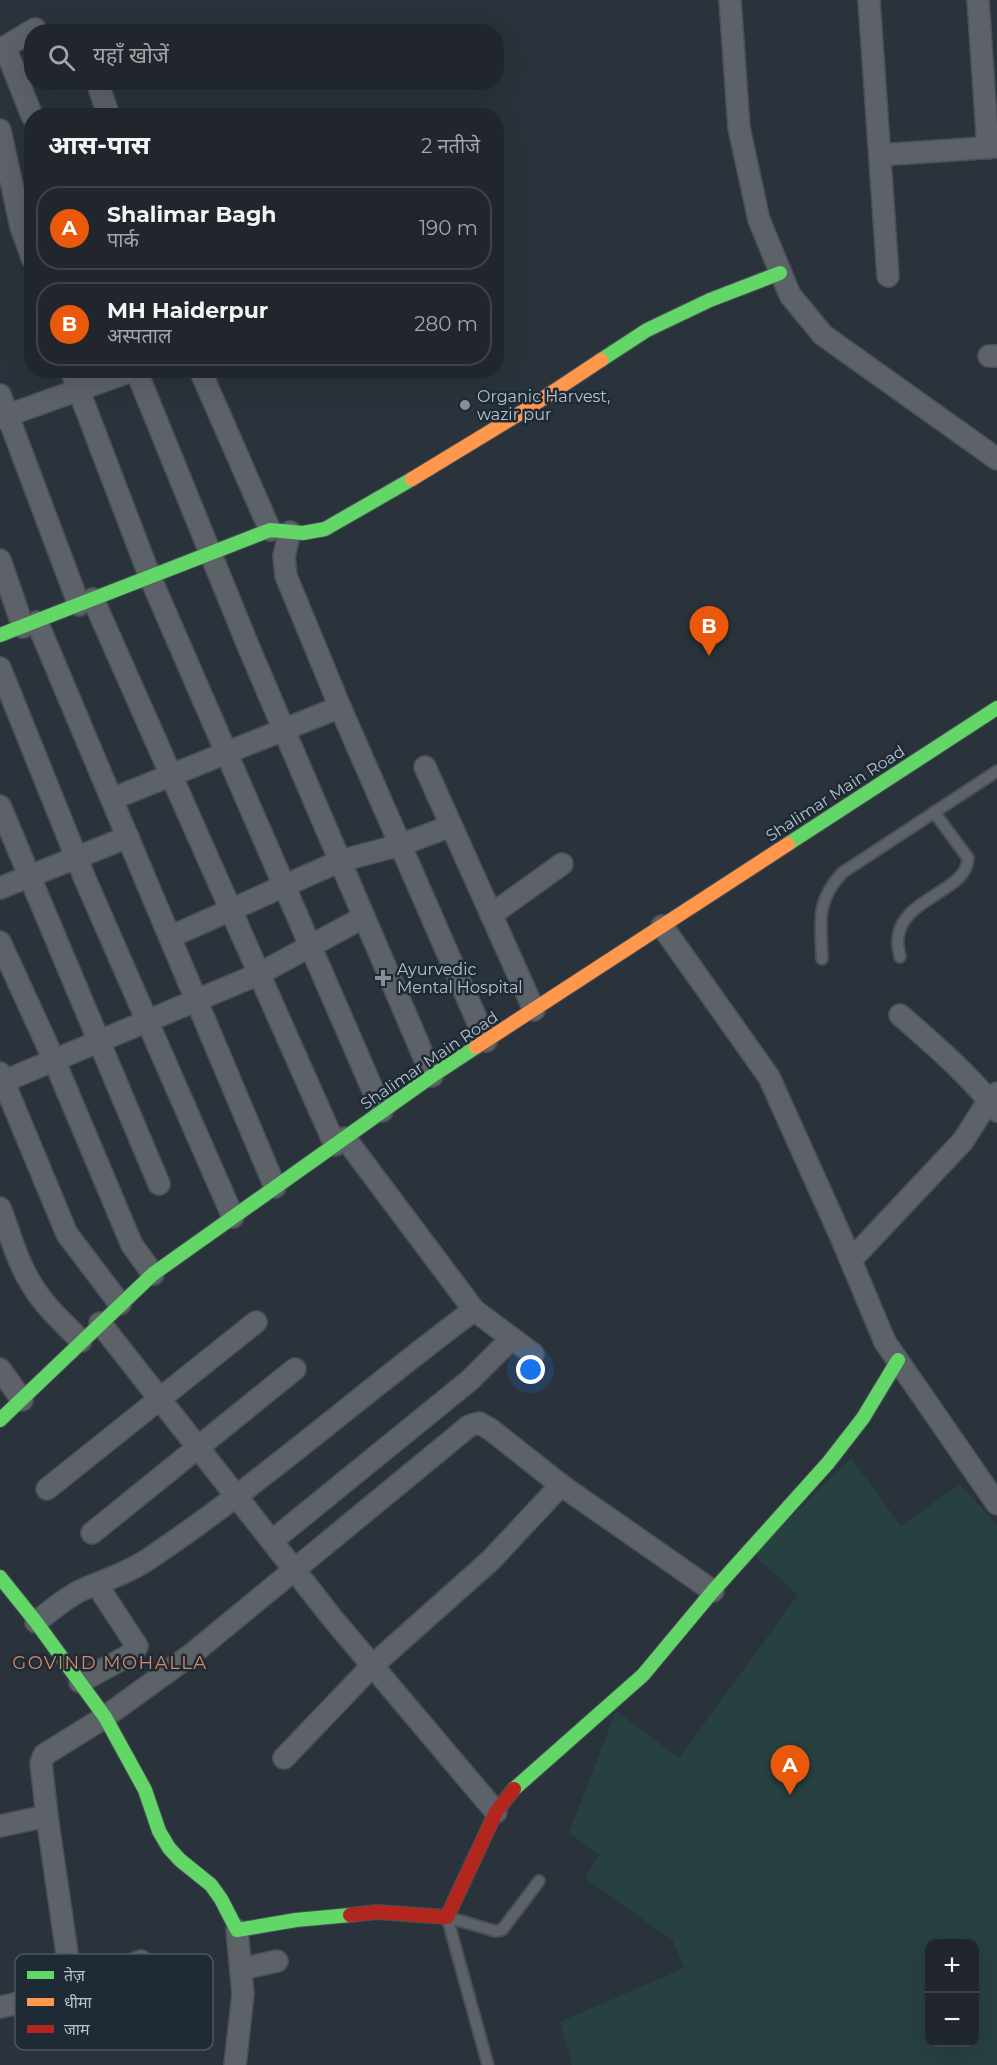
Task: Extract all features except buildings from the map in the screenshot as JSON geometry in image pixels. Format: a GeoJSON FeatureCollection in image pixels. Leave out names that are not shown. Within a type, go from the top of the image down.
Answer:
{"type":"FeatureCollection","features":[{"type":"Feature","properties":{"kind":"street"},"geometry":{"type":"LineString","coordinates":[[730,0],[739,128],[759,220],[789,294],[823,335],[997,459]]}},
{"type":"Feature","properties":{"kind":"street"},"geometry":{"type":"LineString","coordinates":[[869,0],[888,276]]}},
{"type":"Feature","properties":{"kind":"street"},"geometry":{"type":"LineString","coordinates":[[880,155],[992,148],[978,0]]}},
{"type":"Feature","properties":{"kind":"street"},"geometry":{"type":"LineString","coordinates":[[24,35],[2,48],[28,108]]}},
{"type":"Feature","properties":{"kind":"street"},"geometry":{"type":"LineString","coordinates":[[100,90],[106,108]]}},
{"type":"Feature","properties":{"kind":"street"},"geometry":{"type":"LineString","coordinates":[[0,130],[24,235]]}},
{"type":"Feature","properties":{"kind":"street"},"geometry":{"type":"LineString","coordinates":[[0,635],[210,553],[280,531],[316,534],[334,526],[517,415],[647,330],[710,300],[780,273]]}},
{"type":"Feature","properties":{"kind":"street"},"geometry":{"type":"LineString","coordinates":[[138,378],[284,730],[432,1076]]}},
{"type":"Feature","properties":{"kind":"street"},"geometry":{"type":"LineString","coordinates":[[204,378],[280,531],[286,576],[340,707],[486,1041]]}},
{"type":"Feature","properties":{"kind":"street"},"geometry":{"type":"LineString","coordinates":[[3,417],[74,380],[150,577],[382,1111]]}},
{"type":"Feature","properties":{"kind":"street"},"geometry":{"type":"LineString","coordinates":[[0,395],[3,417],[86,602],[171,775],[259,974],[340,1141],[474,1310],[533,1354]]}},
{"type":"Feature","properties":{"kind":"street"},"geometry":{"type":"LineString","coordinates":[[0,560],[112,799],[275,1187]]}},
{"type":"Feature","properties":{"kind":"street"},"geometry":{"type":"LineString","coordinates":[[0,668],[76,858],[233,1217]]}},
{"type":"Feature","properties":{"kind":"street"},"geometry":{"type":"LineString","coordinates":[[112,799],[340,707]]}},
{"type":"Feature","properties":{"kind":"street","name":"Shalimar Main Road"},"geometry":{"type":"LineString","coordinates":[[0,1420],[153,1274],[432,1076],[997,708]]}},
{"type":"Feature","properties":{"kind":"street"},"geometry":{"type":"LineString","coordinates":[[425,767],[534,1010]]}},
{"type":"Feature","properties":{"kind":"street"},"geometry":{"type":"LineString","coordinates":[[0,806],[159,1184]]}},
{"type":"Feature","properties":{"kind":"street"},"geometry":{"type":"LineString","coordinates":[[170,937],[340,861],[400,844],[451,826]]}},
{"type":"Feature","properties":{"kind":"street"},"geometry":{"type":"LineString","coordinates":[[0,888],[128,837]]}},
{"type":"Feature","properties":{"kind":"street"},"geometry":{"type":"LineString","coordinates":[[491,915],[562,864]]}},
{"type":"Feature","properties":{"kind":"street"},"geometry":{"type":"LineString","coordinates":[[120,1304],[67,1234],[1,1080],[259,974],[364,917]]}},
{"type":"Feature","properties":{"kind":"street"},"geometry":{"type":"LineString","coordinates":[[662,926],[769,1077],[885,1342],[997,1504]]}},
{"type":"Feature","properties":{"kind":"street"},"geometry":{"type":"LineString","coordinates":[[0,942],[54,1060],[132,1245],[153,1274]]}},
{"type":"Feature","properties":{"kind":"street"},"geometry":{"type":"LineString","coordinates":[[851,1260],[963,1141],[994,1102],[900,1016]]}},
{"type":"Feature","properties":{"kind":"street"},"geometry":{"type":"LineString","coordinates":[[0,1208],[25,1274],[41,1300],[81,1341]]}},
{"type":"Feature","properties":{"kind":"street"},"geometry":{"type":"LineString","coordinates":[[36,1622],[75,1594],[148,1560],[237,1497],[414,1355],[474,1310]]}},
{"type":"Feature","properties":{"kind":"street"},"geometry":{"type":"LineString","coordinates":[[46,1488],[256,1322]]}},
{"type":"Feature","properties":{"kind":"street"},"geometry":{"type":"LineString","coordinates":[[100,1323],[372,1666],[496,1812]]}},
{"type":"Feature","properties":{"kind":"street"},"geometry":{"type":"LineString","coordinates":[[272,1541],[470,1380],[512,1338]]}},
{"type":"Feature","properties":{"kind":"street"},"geometry":{"type":"LineString","coordinates":[[237,1930],[296,1920],[377,1912],[447,1917],[496,1812],[515,1788],[643,1675],[713,1591],[828,1463],[863,1418],[898,1360]]}},
{"type":"Feature","properties":{"kind":"street"},"geometry":{"type":"LineString","coordinates":[[0,1369],[22,1400]]}},
{"type":"Feature","properties":{"kind":"street"},"geometry":{"type":"LineString","coordinates":[[92,1533],[295,1369]]}},
{"type":"Feature","properties":{"kind":"street"},"geometry":{"type":"LineString","coordinates":[[67,1954],[47,1816],[42,1759],[192,1654],[469,1426],[478,1423],[490,1429],[561,1485],[713,1591]]}},
{"type":"Feature","properties":{"kind":"street"},"geometry":{"type":"LineString","coordinates":[[284,1758],[372,1666],[491,1560],[561,1485]]}},
{"type":"Feature","properties":{"kind":"street"},"geometry":{"type":"LineString","coordinates":[[0,1577],[105,1717],[145,1790],[159,1831],[169,1848],[211,1885],[237,1930],[243,1994],[235,2065]]}},
{"type":"Feature","properties":{"kind":"street"},"geometry":{"type":"LineString","coordinates":[[80,1682],[133,1653],[136,1646],[97,1584]]}},
{"type":"Feature","properties":{"kind":"street"},"geometry":{"type":"LineString","coordinates":[[0,1826],[47,1816]]}},
{"type":"Feature","properties":{"kind":"street"},"geometry":{"type":"LineString","coordinates":[[241,1969],[278,1961]]}},
{"type":"Feature","properties":{"kind":"street"},"geometry":{"type":"LineString","coordinates":[[0,2007],[15,2004]]}},
{"type":"Feature","properties":{"kind":"lane"},"geometry":{"type":"LineString","coordinates":[[822,959],[820,915],[825,897],[832,885],[851,866],[997,771]]}},
{"type":"Feature","properties":{"kind":"lane"},"geometry":{"type":"LineString","coordinates":[[900,957],[897,938],[904,920],[913,909],[959,877],[968,866],[968,858],[934,812]]}},
{"type":"Feature","properties":{"kind":"lane"},"geometry":{"type":"LineString","coordinates":[[488,2065],[454,1950],[447,1917],[495,1931],[502,1930],[538,1881]]}},
{"type":"Feature","properties":{"kind":"green space"},"geometry":{"type":"Polygon","coordinates":[[[851,1458],[901,1526],[960,1484],[997,1525],[997,2065],[572,2065],[560,2022],[684,1968],[673,1941],[585,1878],[599,1855],[569,1833],[616,1711],[679,1758],[798,1595],[753,1554],[851,1458]]]}},
{"type":"Feature","properties":{"kind":"traffic: fast"},"geometry":{"type":"LineString","coordinates":[[601,360],[647,330],[710,300],[780,273]]}},
{"type":"Feature","properties":{"kind":"traffic: fast"},"geometry":{"type":"LineString","coordinates":[[0,635],[270,530],[303,533],[325,529],[412,479]]}},
{"type":"Feature","properties":{"kind":"traffic: fast"},"geometry":{"type":"LineString","coordinates":[[788,844],[997,708]]}},
{"type":"Feature","properties":{"kind":"traffic: fast"},"geometry":{"type":"LineString","coordinates":[[0,1420],[153,1274],[476,1047]]}},
{"type":"Feature","properties":{"kind":"traffic: fast"},"geometry":{"type":"LineString","coordinates":[[514,1789],[643,1675],[713,1591],[828,1463],[863,1418],[898,1360]]}},
{"type":"Feature","properties":{"kind":"traffic: fast"},"geometry":{"type":"LineString","coordinates":[[0,1577],[105,1717],[145,1790],[159,1831],[169,1848],[211,1885],[237,1930],[296,1920],[350,1915]]}},
{"type":"Feature","properties":{"kind":"traffic: slow"},"geometry":{"type":"LineString","coordinates":[[412,479],[527,409],[601,360]]}},
{"type":"Feature","properties":{"kind":"traffic: slow"},"geometry":{"type":"LineString","coordinates":[[476,1047],[788,844]]}},
{"type":"Feature","properties":{"kind":"traffic: jam"},"geometry":{"type":"LineString","coordinates":[[350,1915],[377,1912],[447,1917],[496,1812],[514,1789]]}},
{"type":"Feature","properties":{"kind":"place","name":"Organic Harvest, wazir pur"},"geometry":{"type":"Point","coordinates":[465,405]}},
{"type":"Feature","properties":{"kind":"place","name":"MH Haiderpur"},"geometry":{"type":"Point","coordinates":[709,656]}},
{"type":"Feature","properties":{"kind":"place","name":"Ayurvedic Mental Hospital"},"geometry":{"type":"Point","coordinates":[383,978]}},
{"type":"Feature","properties":{"kind":"place","name":"Shalimar Bagh"},"geometry":{"type":"Point","coordinates":[790,1795]}},
{"type":"Feature","properties":{"kind":"district","name":"GOVIND MOHALLA"},"geometry":{"type":"Point","coordinates":[110,1663]}}]}
